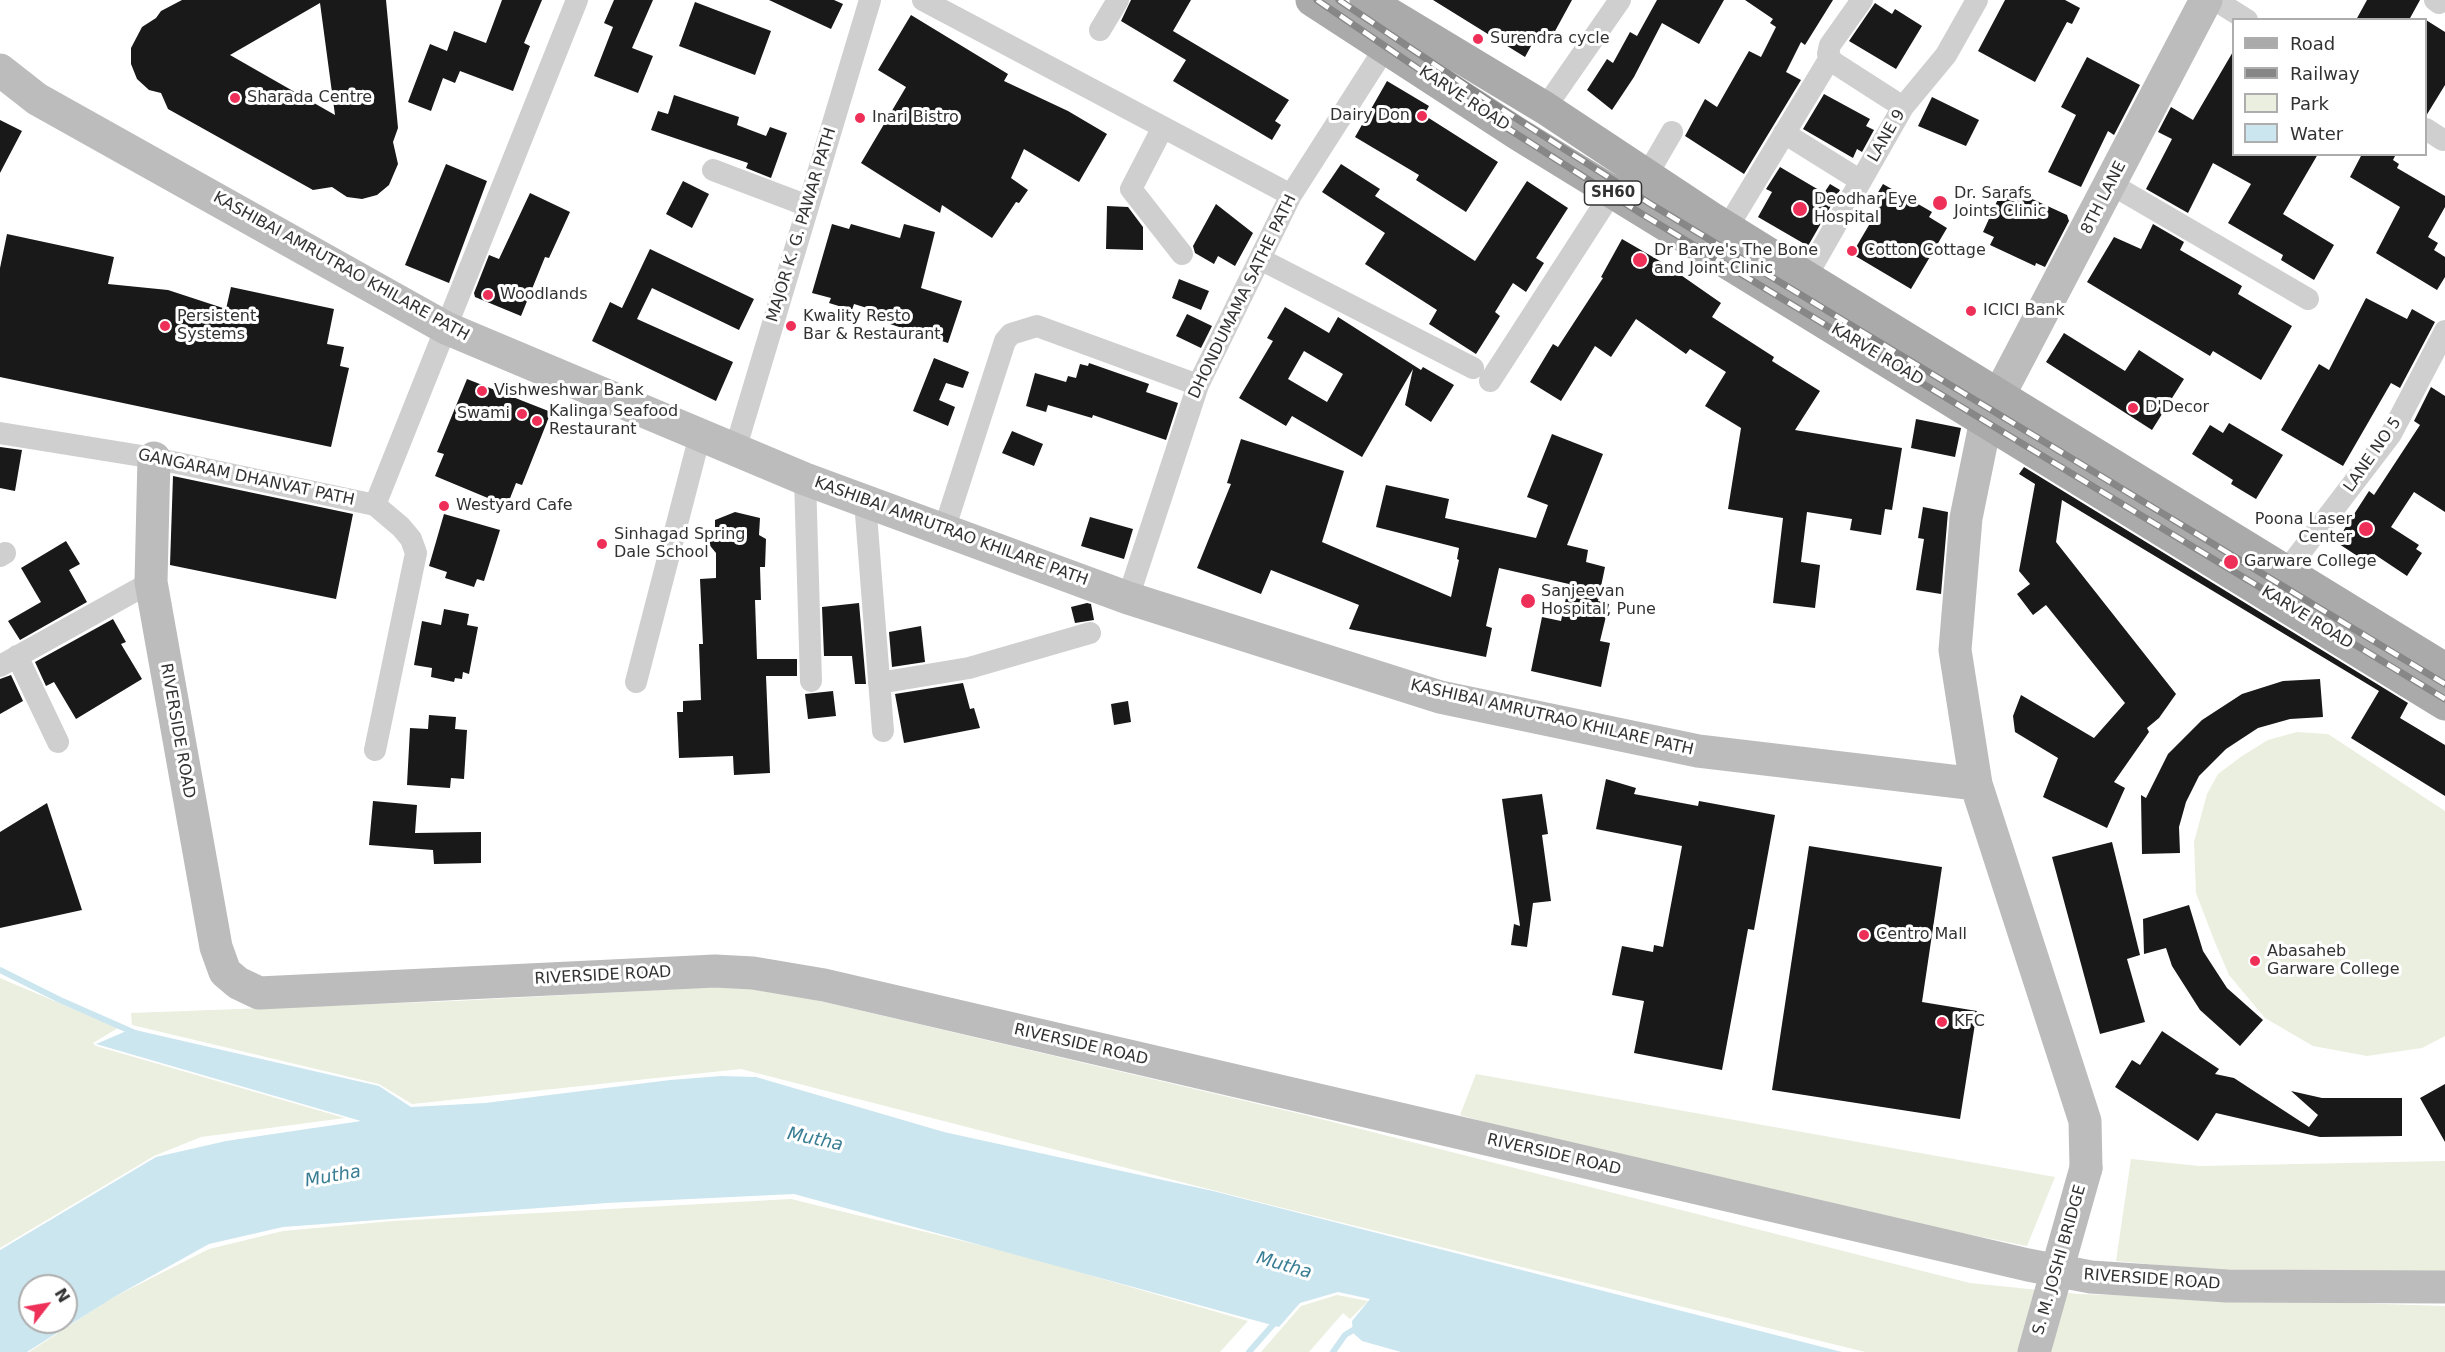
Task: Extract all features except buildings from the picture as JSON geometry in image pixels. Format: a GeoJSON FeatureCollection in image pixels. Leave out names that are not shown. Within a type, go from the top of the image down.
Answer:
{"type":"FeatureCollection","features":[{"type":"Feature","properties":{"kind":"main road","name":"KARVE ROAD"},"geometry":{"type":"LineString","coordinates":[[1312,0],[1612,192],[1993,408],[2287,570],[2445,669]]}},
{"type":"Feature","properties":{"kind":"main road","name":"KARVE ROAD"},"geometry":{"type":"LineString","coordinates":[[1366,0],[1545,108],[1727,228],[1806,277],[1993,408],[2445,704]]}},
{"type":"Feature","properties":{"kind":"street","name":"GANGARAM DHANVAT PATH"},"geometry":{"type":"LineString","coordinates":[[0,433],[154,458],[375,505],[577,0]]}},
{"type":"Feature","properties":{"kind":"street","name":"MAJOR K. G. PAWAR PATH"},"geometry":{"type":"LineString","coordinates":[[735,450],[870,0]]}},
{"type":"Feature","properties":{"kind":"street"},"geometry":{"type":"LineString","coordinates":[[923,0],[1291,195]]}},
{"type":"Feature","properties":{"kind":"street"},"geometry":{"type":"LineString","coordinates":[[1100,30],[1118,0]]}},
{"type":"Feature","properties":{"kind":"street"},"geometry":{"type":"LineString","coordinates":[[1545,108],[1620,0]]}},
{"type":"Feature","properties":{"kind":"street"},"geometry":{"type":"LineString","coordinates":[[1727,228],[1830,58],[1830,45],[1862,0]]}},
{"type":"Feature","properties":{"kind":"street","name":"LANE 9"},"geometry":{"type":"LineString","coordinates":[[1806,277],[1903,107],[1946,55],[1977,0]]}},
{"type":"Feature","properties":{"kind":"street","name":"8TH LANE"},"geometry":{"type":"LineString","coordinates":[[1977,784],[1955,650],[1966,518],[1993,408],[2206,0]]}},
{"type":"Feature","properties":{"kind":"street"},"geometry":{"type":"LineString","coordinates":[[2215,0],[2244,18]]}},
{"type":"Feature","properties":{"kind":"street","name":"DHONDUMAMA SATHE PATH"},"geometry":{"type":"LineString","coordinates":[[1128,598],[1198,385],[1291,195],[1385,48]]}},
{"type":"Feature","properties":{"kind":"street"},"geometry":{"type":"LineString","coordinates":[[1830,58],[1903,107]]}},
{"type":"Feature","properties":{"kind":"street","name":"KASHIBAI AMRUTRAO KHILARE PATH"},"geometry":{"type":"LineString","coordinates":[[0,69],[37,99],[446,327],[805,479],[1128,598],[1440,697],[1698,751],[1977,784]]}},
{"type":"Feature","properties":{"kind":"street"},"geometry":{"type":"LineString","coordinates":[[1163,127],[1131,189],[1182,254]]}},
{"type":"Feature","properties":{"kind":"street"},"geometry":{"type":"LineString","coordinates":[[1647,175],[1672,132]]}},
{"type":"Feature","properties":{"kind":"street"},"geometry":{"type":"LineString","coordinates":[[1784,133],[1861,181]]}},
{"type":"Feature","properties":{"kind":"street"},"geometry":{"type":"LineString","coordinates":[[713,170],[808,206]]}},
{"type":"Feature","properties":{"kind":"street"},"geometry":{"type":"LineString","coordinates":[[2111,184],[2308,299]]}},
{"type":"Feature","properties":{"kind":"street"},"geometry":{"type":"LineString","coordinates":[[1260,259],[1481,375],[1612,192]]}},
{"type":"Feature","properties":{"kind":"street"},"geometry":{"type":"LineString","coordinates":[[944,530],[1005,341],[1011,334],[1037,326],[1198,385]]}},
{"type":"Feature","properties":{"kind":"street","name":"LANE NO 5"},"geometry":{"type":"LineString","coordinates":[[2287,570],[2391,434],[2445,331]]}},
{"type":"Feature","properties":{"kind":"street"},"geometry":{"type":"LineString","coordinates":[[636,682],[700,435]]}},
{"type":"Feature","properties":{"kind":"street","name":"RIVERSIDE ROAD"},"geometry":{"type":"LineString","coordinates":[[154,458],[151,582],[216,947],[225,972],[238,983],[259,993],[715,971],[753,973],[824,985],[2080,1275],[2227,1286],[2445,1287]]}},
{"type":"Feature","properties":{"kind":"street"},"geometry":{"type":"LineString","coordinates":[[805,479],[811,681]]}},
{"type":"Feature","properties":{"kind":"street"},"geometry":{"type":"LineString","coordinates":[[865,501],[883,731]]}},
{"type":"Feature","properties":{"kind":"street"},"geometry":{"type":"LineString","coordinates":[[375,505],[401,527],[411,539],[416,553],[375,750]]}},
{"type":"Feature","properties":{"kind":"street"},"geometry":{"type":"LineString","coordinates":[[58,742],[8,661],[151,582]]}},
{"type":"Feature","properties":{"kind":"street"},"geometry":{"type":"LineString","coordinates":[[879,683],[969,668],[1090,633]]}},
{"type":"Feature","properties":{"kind":"street","name":"S. M. JOSHI BRIDGE"},"geometry":{"type":"LineString","coordinates":[[1977,784],[2085,1121],[2086,1168],[2034,1352]]}},
{"type":"Feature","properties":{"kind":"green space"},"geometry":{"type":"Polygon","coordinates":[[[2297,732],[2328,734],[2445,811],[2445,1036],[2422,1048],[2367,1056],[2313,1046],[2265,1018],[2229,975],[2214,940],[2196,893],[2194,842],[2207,794],[2218,774],[2242,756],[2268,740],[2297,732]]]}},
{"type":"Feature","properties":{"kind":"green space"},"geometry":{"type":"Polygon","coordinates":[[[0,978],[118,1028],[93,1043],[96,1046],[345,1118],[201,1137],[154,1156],[0,1248],[0,978]]]}},
{"type":"Feature","properties":{"kind":"green space"},"geometry":{"type":"Polygon","coordinates":[[[752,985],[1305,1115],[1970,1283],[2078,1294],[2445,1306],[2445,1352],[1865,1352],[1267,1204],[741,1069],[412,1104],[379,1084],[132,1025],[131,1013],[455,1001],[752,985]]]}},
{"type":"Feature","properties":{"kind":"green space"},"geometry":{"type":"Polygon","coordinates":[[[1476,1074],[2055,1177],[2027,1246],[1667,1174],[1460,1115],[1476,1074]]]}},
{"type":"Feature","properties":{"kind":"green space"},"geometry":{"type":"Polygon","coordinates":[[[2131,1159],[2199,1166],[2445,1161],[2445,1272],[2243,1273],[2116,1261],[2131,1159]]]}},
{"type":"Feature","properties":{"kind":"green space"},"geometry":{"type":"Polygon","coordinates":[[[791,1199],[1020,1255],[1248,1321],[1220,1352],[29,1352],[57,1334],[78,1334],[78,1320],[112,1298],[209,1249],[283,1231],[393,1221],[791,1199]]]}},
{"type":"Feature","properties":{"kind":"green space"},"geometry":{"type":"Polygon","coordinates":[[[1337,1295],[1368,1301],[1350,1319],[1343,1313],[1309,1352],[1261,1352],[1301,1306],[1337,1295]]]}},
{"type":"Feature","properties":{"kind":"water","name":"Mutha"},"geometry":{"type":"Polygon","coordinates":[[[131,1029],[379,1086],[411,1107],[485,1103],[670,1080],[721,1076],[756,1077],[944,1132],[1213,1191],[1842,1352],[1401,1352],[1362,1341],[1353,1333],[1352,1321],[1370,1299],[1338,1292],[1300,1303],[1279,1327],[794,1194],[607,1203],[283,1227],[209,1244],[78,1320],[78,1274],[18,1274],[18,1334],[55,1334],[27,1352],[0,1352],[0,1250],[156,1157],[226,1141],[361,1121],[96,1044],[131,1029]]]}},
{"type":"Feature","properties":{"kind":"waterway"},"geometry":{"type":"LineString","coordinates":[[0,970],[60,1000],[135,1033]]}},
{"type":"Feature","properties":{"kind":"waterway"},"geometry":{"type":"LineString","coordinates":[[1249,1352],[1278,1319]]}},
{"type":"Feature","properties":{"kind":"waterway"},"geometry":{"type":"LineString","coordinates":[[1333,1352],[1345,1335],[1358,1327]]}},
{"type":"Feature","properties":{"kind":"railway"},"geometry":{"type":"LineString","coordinates":[[1317,0],[1482,112],[1642,214],[2445,699]]}},
{"type":"Feature","properties":{"kind":"railway"},"geometry":{"type":"LineString","coordinates":[[1339,0],[1489,101],[1649,203],[2445,684]]}},
{"type":"Feature","properties":{"kind":"place","name":"Surendra cycle"},"geometry":{"type":"Point","coordinates":[1478,39]}},
{"type":"Feature","properties":{"kind":"place","name":"Sharada Centre"},"geometry":{"type":"Point","coordinates":[235,98]}},
{"type":"Feature","properties":{"kind":"place","name":"Dairy Don"},"geometry":{"type":"Point","coordinates":[1422,116]}},
{"type":"Feature","properties":{"kind":"place","name":"Inari Bistro"},"geometry":{"type":"Point","coordinates":[860,118]}},
{"type":"Feature","properties":{"kind":"place","name":"Dr. Sarafs Joints Clinic"},"geometry":{"type":"Point","coordinates":[1940,203]}},
{"type":"Feature","properties":{"kind":"place","name":"Deodhar Eye Hospital"},"geometry":{"type":"Point","coordinates":[1800,209]}},
{"type":"Feature","properties":{"kind":"place","name":"Cotton Cottage"},"geometry":{"type":"Point","coordinates":[1852,251]}},
{"type":"Feature","properties":{"kind":"place","name":"Dr Barve's The Bone and Joint Clinic"},"geometry":{"type":"Point","coordinates":[1640,260]}},
{"type":"Feature","properties":{"kind":"place","name":"Woodlands"},"geometry":{"type":"Point","coordinates":[488,295]}},
{"type":"Feature","properties":{"kind":"place","name":"ICICI Bank"},"geometry":{"type":"Point","coordinates":[1971,311]}},
{"type":"Feature","properties":{"kind":"place","name":"Persistent Systems"},"geometry":{"type":"Point","coordinates":[165,326]}},
{"type":"Feature","properties":{"kind":"place","name":"Kwality Resto Bar & Restaurant"},"geometry":{"type":"Point","coordinates":[791,326]}},
{"type":"Feature","properties":{"kind":"place","name":"Vishweshwar Bank"},"geometry":{"type":"Point","coordinates":[482,391]}},
{"type":"Feature","properties":{"kind":"place","name":"D'Decor"},"geometry":{"type":"Point","coordinates":[2133,408]}},
{"type":"Feature","properties":{"kind":"place","name":"Swami"},"geometry":{"type":"Point","coordinates":[522,414]}},
{"type":"Feature","properties":{"kind":"place","name":"Kalinga Seafood Restaurant"},"geometry":{"type":"Point","coordinates":[537,421]}},
{"type":"Feature","properties":{"kind":"place","name":"Westyard Cafe"},"geometry":{"type":"Point","coordinates":[444,506]}},
{"type":"Feature","properties":{"kind":"place","name":"Poona Laser Center"},"geometry":{"type":"Point","coordinates":[2366,529]}},
{"type":"Feature","properties":{"kind":"place","name":"Sinhagad Spring Dale School"},"geometry":{"type":"Point","coordinates":[602,544]}},
{"type":"Feature","properties":{"kind":"place","name":"Garware College"},"geometry":{"type":"Point","coordinates":[2231,562]}},
{"type":"Feature","properties":{"kind":"place","name":"Sanjeevan Hospital, Pune"},"geometry":{"type":"Point","coordinates":[1528,601]}},
{"type":"Feature","properties":{"kind":"place","name":"Centro Mall"},"geometry":{"type":"Point","coordinates":[1864,935]}},
{"type":"Feature","properties":{"kind":"place","name":"Abasaheb Garware College"},"geometry":{"type":"Point","coordinates":[2255,961]}},
{"type":"Feature","properties":{"kind":"place","name":"KFC"},"geometry":{"type":"Point","coordinates":[1942,1022]}}]}
